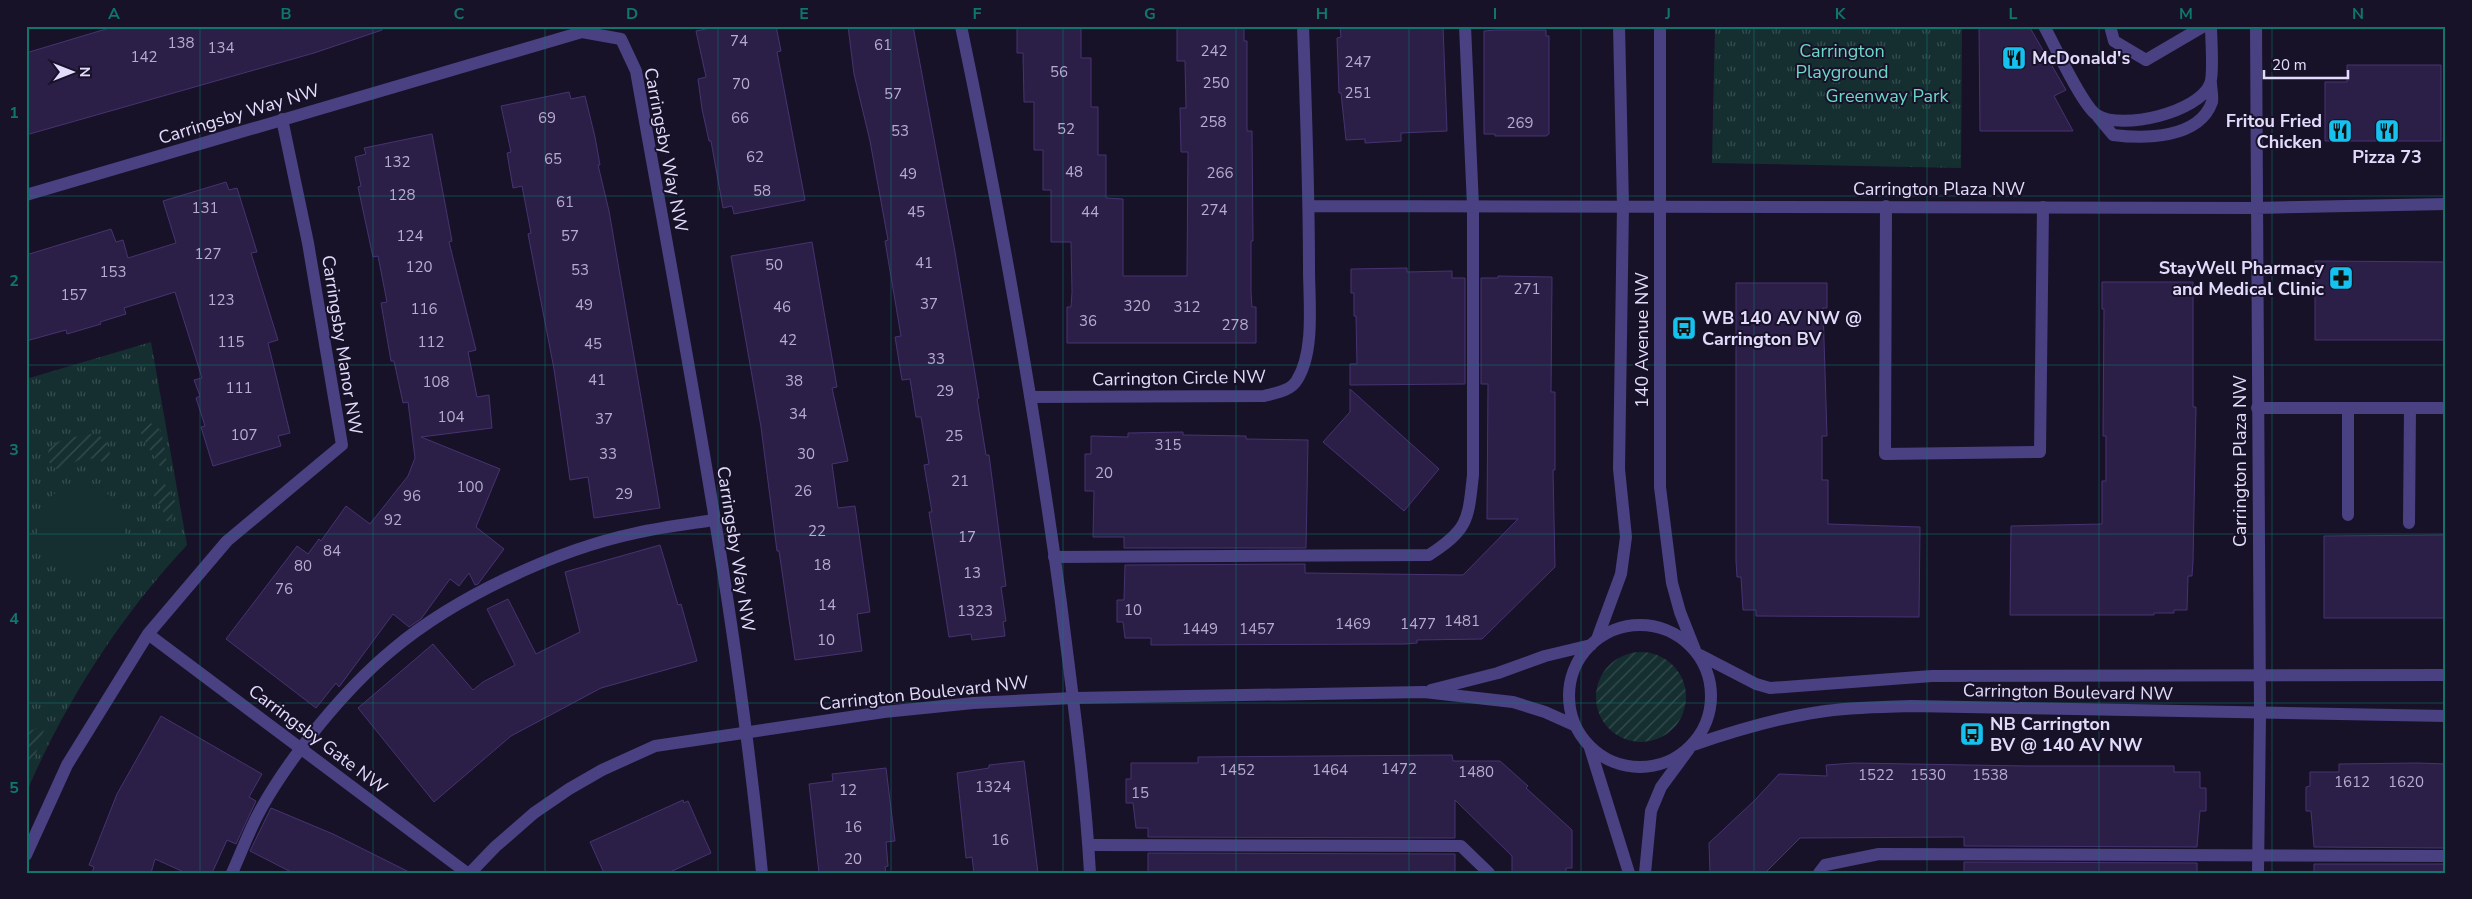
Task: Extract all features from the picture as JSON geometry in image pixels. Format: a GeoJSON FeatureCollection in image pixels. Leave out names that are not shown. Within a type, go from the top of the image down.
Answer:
{"type":"FeatureCollection","features":[{"type":"Feature","properties":{"kind":"street"},"geometry":{"type":"LineString","coordinates":[[961,26],[1003,234],[1030,397],[1073,698],[1089,845],[1090,873]]}},
{"type":"Feature","properties":{"kind":"street","name":"Carrington Circle NW"},"geometry":{"type":"LineString","coordinates":[[1030,397],[1264,396],[1282,392],[1297,382],[1306,359],[1310,329],[1310,206],[1303,26]]}},
{"type":"Feature","properties":{"kind":"street"},"geometry":{"type":"LineString","coordinates":[[1054,557],[1429,555],[1451,541],[1468,517],[1473,475],[1473,206],[1465,26]]}},
{"type":"Feature","properties":{"kind":"street","name":"140 Avenue NW"},"geometry":{"type":"LineString","coordinates":[[1619,26],[1622,206],[1619,469],[1626,537],[1621,574],[1594,642],[1572,675],[1569,700],[1574,725],[1590,748],[1629,873]]}},
{"type":"Feature","properties":{"kind":"street","name":"140 Avenue NW"},"geometry":{"type":"LineString","coordinates":[[1645,873],[1651,811],[1661,786],[1706,724],[1712,701],[1710,677],[1697,653],[1680,612],[1672,583],[1664,534],[1660,487],[1660,26]]}},
{"type":"Feature","properties":{"kind":"street"},"geometry":{"type":"LineString","coordinates":[[2044,26],[2084,98],[2096,115],[2113,135],[2137,138],[2180,131],[2202,117],[2212,101],[2211,26]]}},
{"type":"Feature","properties":{"kind":"street"},"geometry":{"type":"LineString","coordinates":[[2110,26],[2114,41],[2146,60],[2204,26]]}},
{"type":"Feature","properties":{"kind":"street","name":"Carrington Plaza NW"},"geometry":{"type":"LineString","coordinates":[[2256,26],[2256,408],[2260,714],[2258,873]]}},
{"type":"Feature","properties":{"kind":"street","name":"Carringsby Way NW"},"geometry":{"type":"LineString","coordinates":[[26,195],[582,32],[621,39],[636,71],[714,520],[746,731],[762,873]]}},
{"type":"Feature","properties":{"kind":"street"},"geometry":{"type":"LineString","coordinates":[[2096,115],[2115,122],[2125,122],[2175,111],[2201,98],[2211,82]]}},
{"type":"Feature","properties":{"kind":"street","name":"Carringsby Manor NW"},"geometry":{"type":"LineString","coordinates":[[26,855],[67,765],[148,634],[227,541],[342,445],[308,243],[282,119]]}},
{"type":"Feature","properties":{"kind":"street"},"geometry":{"type":"LineString","coordinates":[[2255,208],[2446,204]]}},
{"type":"Feature","properties":{"kind":"street"},"geometry":{"type":"LineString","coordinates":[[1310,206],[1622,206]]}},
{"type":"Feature","properties":{"kind":"street","name":"Carrington Plaza NW"},"geometry":{"type":"LineString","coordinates":[[1622,206],[2255,208]]}},
{"type":"Feature","properties":{"kind":"street"},"geometry":{"type":"LineString","coordinates":[[1886,206],[1885,454],[2040,452],[2043,207]]}},
{"type":"Feature","properties":{"kind":"street"},"geometry":{"type":"LineString","coordinates":[[2256,408],[2446,408]]}},
{"type":"Feature","properties":{"kind":"street"},"geometry":{"type":"LineString","coordinates":[[2348,408],[2348,515]]}},
{"type":"Feature","properties":{"kind":"street"},"geometry":{"type":"LineString","coordinates":[[2409,523],[2410,408]]}},
{"type":"Feature","properties":{"kind":"street"},"geometry":{"type":"LineString","coordinates":[[232,873],[261,809],[281,776],[350,691],[392,650],[445,612],[502,581],[568,553],[635,533],[714,520]]}},
{"type":"Feature","properties":{"kind":"street","name":"140 Avenue NW"},"geometry":{"type":"LineString","coordinates":[[1594,642],[1616,629],[1644,624],[1672,632],[1697,653]]}},
{"type":"Feature","properties":{"kind":"street","name":"Carringsby Gate NW"},"geometry":{"type":"LineString","coordinates":[[148,634],[469,873]]}},
{"type":"Feature","properties":{"kind":"street","name":"Carrington Boulevard NW"},"geometry":{"type":"LineString","coordinates":[[1424,692],[1498,673],[1545,656],[1594,642]]}},
{"type":"Feature","properties":{"kind":"street","name":"Carrington Boulevard NW"},"geometry":{"type":"LineString","coordinates":[[1697,653],[1756,684],[1770,688],[1932,676],[2446,675]]}},
{"type":"Feature","properties":{"kind":"street","name":"Carrington Boulevard NW"},"geometry":{"type":"LineString","coordinates":[[469,873],[494,847],[534,813],[602,770],[655,746],[884,712],[973,703],[1073,698],[1424,692],[1513,702],[1545,712],[1574,725]]}},
{"type":"Feature","properties":{"kind":"street","name":"Carrington Boulevard NW"},"geometry":{"type":"LineString","coordinates":[[1691,747],[1756,726],[1819,712],[1860,708],[1920,706],[2260,714],[2446,716]]}},
{"type":"Feature","properties":{"kind":"street","name":"140 Avenue NW"},"geometry":{"type":"LineString","coordinates":[[1590,748],[1612,763],[1639,768],[1666,764],[1691,747]]}},
{"type":"Feature","properties":{"kind":"street"},"geometry":{"type":"LineString","coordinates":[[1089,845],[1461,846],[1489,873]]}},
{"type":"Feature","properties":{"kind":"street"},"geometry":{"type":"LineString","coordinates":[[1819,873],[1825,865],[1878,854],[2446,856]]}},
{"type":"Feature","properties":{"kind":"green space","name":"Greenway Park"},"geometry":{"type":"Polygon","coordinates":[[[1715,26],[1962,26],[1961,168],[1712,163],[1715,26]]]}},
{"type":"Feature","properties":{"kind":"green space"},"geometry":{"type":"Polygon","coordinates":[[[151,342],[187,545],[138,602],[96,662],[58,726],[26,793],[26,379],[151,342]]]}},
{"type":"Feature","properties":{"kind":"green space"},"geometry":{"type":"Polygon","coordinates":[[[141,424],[157,425],[162,435],[167,463],[164,467],[160,466],[139,429],[141,424]]]}},
{"type":"Feature","properties":{"kind":"green space"},"geometry":{"type":"Polygon","coordinates":[[[91,434],[105,438],[110,453],[105,463],[87,458],[71,463],[61,471],[50,463],[48,451],[57,442],[91,434]]]}},
{"type":"Feature","properties":{"kind":"green space"},"geometry":{"type":"Polygon","coordinates":[[[162,479],[175,501],[171,522],[166,521],[165,515],[153,494],[159,480],[162,479]]]}},
{"type":"Feature","properties":{"kind":"green space"},"geometry":{"type":"Polygon","coordinates":[[[81,485],[98,488],[106,492],[118,504],[122,512],[125,529],[122,546],[118,554],[106,566],[98,570],[81,573],[64,570],[56,566],[44,554],[40,546],[37,529],[40,512],[44,504],[56,492],[64,488],[81,485]]]}},
{"type":"Feature","properties":{"kind":"green space"},"geometry":{"type":"Polygon","coordinates":[[[1641,652],[1658,655],[1673,665],[1683,680],[1686,697],[1683,714],[1673,729],[1658,739],[1641,742],[1624,739],[1609,729],[1599,714],[1596,697],[1599,680],[1609,665],[1624,655],[1641,652]]]}},
{"type":"Feature","properties":{"kind":"green space"},"geometry":{"type":"Polygon","coordinates":[[[39,728],[44,730],[33,761],[29,762],[26,760],[26,732],[39,728]]]}},
{"type":"Feature","properties":{"kind":"building"},"geometry":{"type":"Polygon","coordinates":[[[116,26],[382,26],[382,30],[314,53],[26,135],[26,53],[116,26]]]}},
{"type":"Feature","properties":{"kind":"building"},"geometry":{"type":"Polygon","coordinates":[[[721,26],[776,26],[781,51],[777,52],[805,200],[734,214],[732,206],[723,208],[711,141],[709,141],[702,109],[698,79],[706,77],[696,31],[721,26]]]}},
{"type":"Feature","properties":{"kind":"building"},"geometry":{"type":"Polygon","coordinates":[[[848,26],[913,26],[955,252],[979,398],[977,399],[986,455],[989,455],[1006,586],[1001,587],[1006,621],[1003,622],[1005,636],[972,640],[971,634],[949,637],[929,512],[932,512],[924,465],[929,464],[921,417],[916,417],[910,379],[902,380],[895,337],[901,336],[885,241],[888,240],[870,141],[854,74],[848,26]]]}},
{"type":"Feature","properties":{"kind":"building"},"geometry":{"type":"Polygon","coordinates":[[[1017,26],[1081,26],[1081,58],[1091,58],[1091,107],[1098,107],[1098,155],[1106,155],[1106,198],[1123,199],[1123,276],[1187,276],[1188,152],[1181,152],[1180,108],[1186,108],[1185,61],[1177,61],[1177,26],[1244,26],[1244,41],[1247,41],[1247,131],[1252,131],[1253,241],[1251,241],[1251,292],[1252,307],[1256,307],[1256,343],[1067,343],[1067,307],[1071,307],[1072,292],[1071,242],[1051,242],[1051,190],[1043,190],[1043,150],[1034,150],[1034,102],[1024,102],[1023,53],[1017,53],[1017,26]]]}},
{"type":"Feature","properties":{"kind":"building"},"geometry":{"type":"Polygon","coordinates":[[[1340,26],[1443,26],[1447,131],[1401,133],[1401,141],[1365,143],[1365,139],[1346,140],[1341,93],[1339,93],[1337,38],[1341,37],[1340,26]]]}},
{"type":"Feature","properties":{"kind":"building","name":"McDonald's"},"geometry":{"type":"Polygon","coordinates":[[[1979,26],[2029,26],[2066,90],[2054,96],[2073,131],[1980,131],[1979,26]]]}},
{"type":"Feature","properties":{"kind":"building"},"geometry":{"type":"Polygon","coordinates":[[[1546,30],[1546,36],[1549,36],[1549,134],[1546,136],[1495,136],[1495,134],[1484,134],[1484,31],[1546,30]]]}},
{"type":"Feature","properties":{"kind":"building"},"geometry":{"type":"Polygon","coordinates":[[[2347,65],[2441,65],[2441,141],[2325,141],[2325,82],[2347,82],[2347,65]]]}},
{"type":"Feature","properties":{"kind":"building"},"geometry":{"type":"Polygon","coordinates":[[[569,92],[571,99],[585,96],[595,137],[600,165],[598,165],[609,211],[660,508],[594,518],[588,477],[570,480],[554,369],[528,234],[531,233],[522,186],[513,188],[507,153],[511,152],[501,106],[569,92]]]}},
{"type":"Feature","properties":{"kind":"building"},"geometry":{"type":"Polygon","coordinates":[[[432,134],[452,241],[449,242],[476,350],[468,352],[477,397],[489,395],[492,428],[421,437],[500,469],[476,527],[504,549],[478,584],[475,585],[469,573],[459,586],[450,579],[421,619],[409,627],[393,614],[339,687],[336,683],[316,708],[226,639],[297,546],[308,554],[319,539],[321,541],[346,506],[370,524],[408,476],[415,458],[408,402],[403,403],[394,361],[391,361],[381,303],[387,302],[378,256],[373,257],[358,187],[361,186],[355,157],[366,154],[364,148],[432,134]]]}},
{"type":"Feature","properties":{"kind":"building"},"geometry":{"type":"Polygon","coordinates":[[[226,182],[229,190],[237,188],[257,252],[251,253],[278,340],[268,343],[290,433],[278,436],[281,446],[213,466],[201,427],[205,426],[196,398],[200,396],[194,380],[202,378],[175,292],[124,308],[126,314],[100,322],[101,324],[67,334],[66,330],[26,341],[26,255],[111,229],[116,242],[123,240],[128,258],[176,243],[163,201],[226,182]]]}},
{"type":"Feature","properties":{"kind":"building"},"geometry":{"type":"Polygon","coordinates":[[[812,242],[837,387],[832,388],[848,461],[832,464],[838,508],[855,506],[870,612],[857,614],[862,651],[795,660],[779,551],[777,551],[761,427],[731,256],[812,242]]]}},
{"type":"Feature","properties":{"kind":"building"},"geometry":{"type":"Polygon","coordinates":[[[2315,261],[2446,262],[2446,340],[2315,340],[2315,261]]]}},
{"type":"Feature","properties":{"kind":"building"},"geometry":{"type":"Polygon","coordinates":[[[1407,268],[1407,272],[1452,271],[1452,278],[1465,278],[1465,384],[1350,385],[1350,364],[1357,364],[1356,316],[1354,316],[1354,293],[1351,293],[1351,269],[1407,268]]]}},
{"type":"Feature","properties":{"kind":"building"},"geometry":{"type":"Polygon","coordinates":[[[1498,276],[1552,277],[1551,392],[1555,392],[1555,470],[1553,470],[1555,567],[1482,639],[1417,640],[1417,643],[1405,644],[1151,645],[1151,638],[1125,638],[1123,622],[1117,622],[1117,600],[1124,600],[1125,565],[1305,564],[1305,573],[1463,575],[1518,519],[1487,519],[1488,384],[1481,384],[1481,278],[1498,278],[1498,276]]]}},
{"type":"Feature","properties":{"kind":"building"},"geometry":{"type":"Polygon","coordinates":[[[2102,282],[2193,282],[2193,407],[2196,407],[2193,561],[2192,576],[2188,576],[2187,610],[2174,610],[2174,613],[2154,613],[2154,615],[2010,615],[2011,526],[2102,524],[2102,481],[2106,481],[2106,436],[2103,436],[2104,309],[2102,309],[2102,282]]]}},
{"type":"Feature","properties":{"kind":"building"},"geometry":{"type":"Polygon","coordinates":[[[1736,283],[1827,283],[1827,308],[1823,308],[1827,436],[1822,436],[1822,480],[1828,480],[1828,524],[1920,527],[1919,617],[1756,616],[1756,610],[1743,610],[1741,577],[1737,577],[1736,561],[1736,283]]]}},
{"type":"Feature","properties":{"kind":"building"},"geometry":{"type":"Polygon","coordinates":[[[1350,389],[1439,469],[1404,511],[1323,442],[1350,412],[1350,389]]]}},
{"type":"Feature","properties":{"kind":"building"},"geometry":{"type":"Polygon","coordinates":[[[1183,432],[1183,435],[1246,436],[1246,439],[1308,440],[1306,548],[1124,548],[1124,537],[1093,537],[1094,491],[1085,491],[1085,454],[1091,454],[1091,436],[1128,437],[1128,433],[1183,432]]]}},
{"type":"Feature","properties":{"kind":"building"},"geometry":{"type":"Polygon","coordinates":[[[2446,535],[2446,618],[2324,618],[2324,536],[2446,535]]]}},
{"type":"Feature","properties":{"kind":"building"},"geometry":{"type":"Polygon","coordinates":[[[660,545],[678,605],[681,604],[697,661],[601,688],[511,736],[434,802],[358,708],[433,644],[473,690],[483,682],[515,665],[487,609],[508,599],[536,654],[580,632],[565,572],[660,545]]]}},
{"type":"Feature","properties":{"kind":"building"},"geometry":{"type":"Polygon","coordinates":[[[161,716],[262,774],[249,797],[256,801],[236,844],[227,840],[212,873],[186,873],[155,859],[151,873],[92,873],[94,867],[89,865],[117,794],[161,716]]]}},
{"type":"Feature","properties":{"kind":"building"},"geometry":{"type":"Polygon","coordinates":[[[1452,755],[1453,761],[1500,761],[1528,786],[1526,788],[1572,830],[1572,868],[1566,868],[1566,873],[1512,873],[1512,856],[1455,800],[1455,838],[1148,837],[1148,828],[1136,828],[1133,803],[1126,803],[1126,779],[1131,779],[1131,763],[1198,763],[1198,757],[1452,755]]]}},
{"type":"Feature","properties":{"kind":"building"},"geometry":{"type":"Polygon","coordinates":[[[1024,761],[1038,873],[974,873],[972,857],[966,858],[957,773],[989,768],[989,765],[1024,761]]]}},
{"type":"Feature","properties":{"kind":"building"},"geometry":{"type":"Polygon","coordinates":[[[1854,763],[2174,766],[2174,772],[2200,772],[2200,788],[2206,788],[2206,811],[2200,811],[2197,847],[1964,846],[1964,837],[1800,838],[1765,873],[1710,873],[1709,843],[1755,800],[1779,774],[1827,776],[1826,765],[1854,763]]]}},
{"type":"Feature","properties":{"kind":"building"},"geometry":{"type":"Polygon","coordinates":[[[2339,764],[2446,764],[2446,848],[2314,847],[2311,811],[2306,811],[2306,787],[2310,786],[2310,772],[2339,772],[2339,764]]]}},
{"type":"Feature","properties":{"kind":"building"},"geometry":{"type":"Polygon","coordinates":[[[886,768],[895,841],[886,842],[888,866],[885,867],[886,873],[819,873],[809,784],[833,781],[832,774],[886,768]]]}},
{"type":"Feature","properties":{"kind":"building"},"geometry":{"type":"Polygon","coordinates":[[[683,800],[684,803],[688,801],[711,853],[668,873],[604,873],[590,842],[683,800]]]}},
{"type":"Feature","properties":{"kind":"building"},"geometry":{"type":"Polygon","coordinates":[[[271,808],[333,834],[411,873],[293,873],[250,851],[271,808]]]}},
{"type":"Feature","properties":{"kind":"building"},"geometry":{"type":"Polygon","coordinates":[[[1148,853],[1455,854],[1455,873],[1148,873],[1148,853]]]}},
{"type":"Feature","properties":{"kind":"building"},"geometry":{"type":"Polygon","coordinates":[[[1964,862],[2197,863],[2197,873],[1964,873],[1964,862]]]}},
{"type":"Feature","properties":{"kind":"building"},"geometry":{"type":"Polygon","coordinates":[[[2314,864],[2446,864],[2446,873],[2314,873],[2314,864]]]}},
{"type":"Feature","properties":{"kind":"place","name":"McDonald's"},"geometry":{"type":"Point","coordinates":[2014,58]}},
{"type":"Feature","properties":{"kind":"place","name":"Fritou Fried Chicken"},"geometry":{"type":"Point","coordinates":[2340,131]}},
{"type":"Feature","properties":{"kind":"place","name":"Pizza 73"},"geometry":{"type":"Point","coordinates":[2387,131]}},
{"type":"Feature","properties":{"kind":"place","name":"StayWell Pharmacy and Medical Clinic"},"geometry":{"type":"Point","coordinates":[2341,278]}},
{"type":"Feature","properties":{"kind":"place","name":"WB 140 AV NW @ Carrington BV"},"geometry":{"type":"Point","coordinates":[1684,328]}},
{"type":"Feature","properties":{"kind":"place","name":"NB Carrington BV @ 140 AV NW"},"geometry":{"type":"Point","coordinates":[1972,734]}},
{"type":"Feature","properties":{"kind":"park label","name":"Carrington Playground"},"geometry":{"type":"Point","coordinates":[1842,61]}}]}
